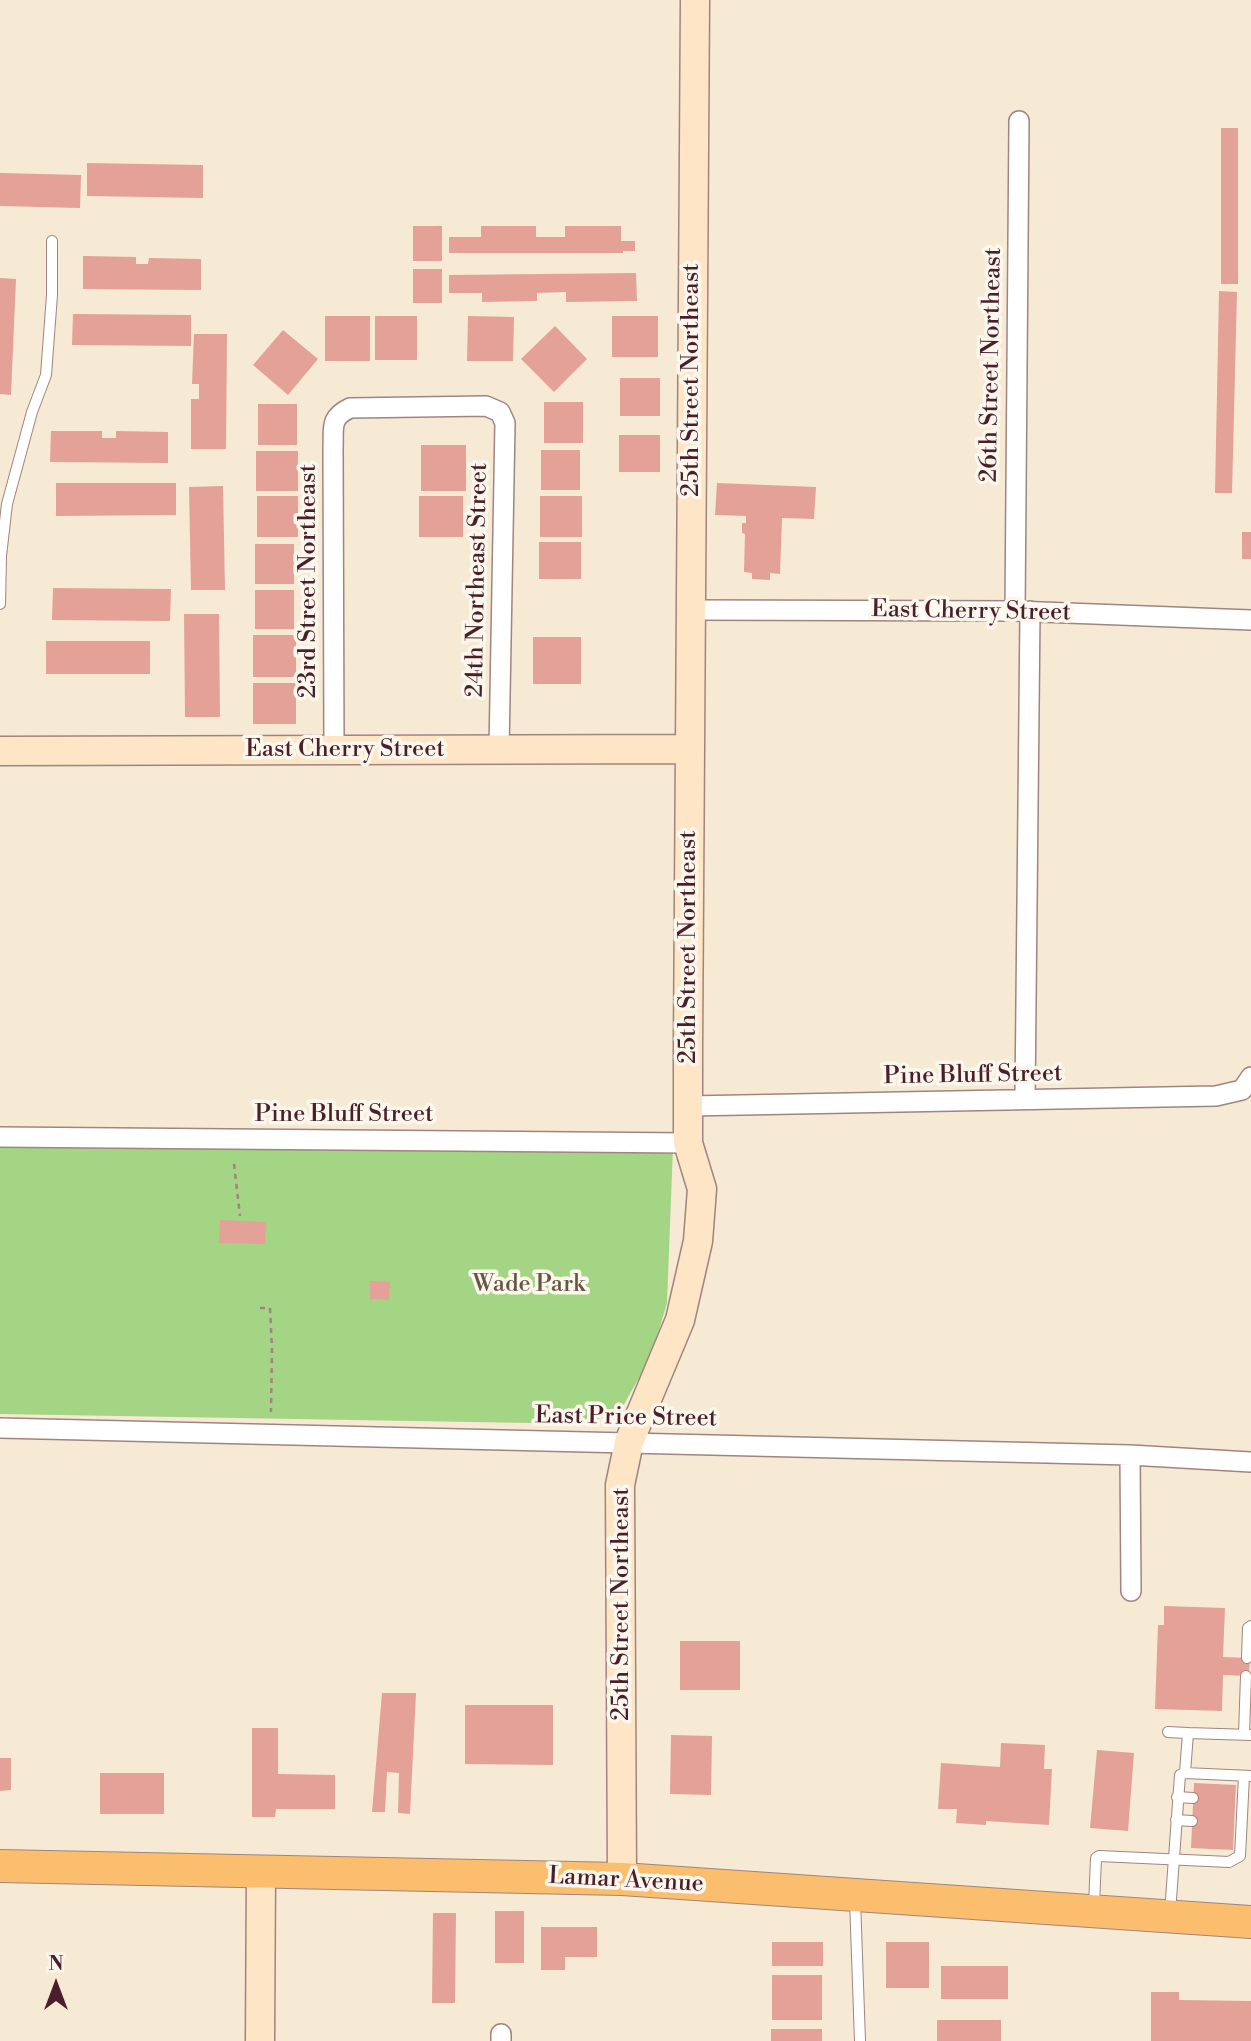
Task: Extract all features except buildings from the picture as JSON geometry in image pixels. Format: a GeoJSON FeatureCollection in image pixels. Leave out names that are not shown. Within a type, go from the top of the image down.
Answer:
{"type":"FeatureCollection","features":[{"type":"Feature","properties":{"kind":"main road","name":"Lamar Avenue"},"geometry":{"type":"LineString","coordinates":[[0,1866],[622,1879],[1251,1922]]}},
{"type":"Feature","properties":{"kind":"street","name":"25th Street Northeast"},"geometry":{"type":"LineString","coordinates":[[622,1879],[620,1485],[629,1442],[681,1320],[698,1241],[702,1189],[688,1143],[695,0]]}},
{"type":"Feature","properties":{"kind":"street","name":"26th Street Northeast"},"geometry":{"type":"LineString","coordinates":[[1019,121],[1025,1099]]}},
{"type":"Feature","properties":{"kind":"street","name":"24th Northeast Street"},"geometry":{"type":"LineString","coordinates":[[338,413],[350,408],[472,406],[486,406],[500,412],[505,423],[499,750]]}},
{"type":"Feature","properties":{"kind":"street","name":"23rd Street Northeast"},"geometry":{"type":"LineString","coordinates":[[334,750],[332,449],[338,413]]}},
{"type":"Feature","properties":{"kind":"street","name":"East Cherry Street"},"geometry":{"type":"LineString","coordinates":[[691,610],[1022,611],[1251,620]]}},
{"type":"Feature","properties":{"kind":"street","name":"East Cherry Street"},"geometry":{"type":"LineString","coordinates":[[0,751],[690,749]]}},
{"type":"Feature","properties":{"kind":"street","name":"Pine Bluff Street"},"geometry":{"type":"LineString","coordinates":[[690,1106],[1216,1096],[1242,1090],[1251,1077]]}},
{"type":"Feature","properties":{"kind":"street","name":"Pine Bluff Street"},"geometry":{"type":"LineString","coordinates":[[0,1137],[688,1143]]}},
{"type":"Feature","properties":{"kind":"street","name":"East Price Street"},"geometry":{"type":"LineString","coordinates":[[0,1428],[1130,1455],[1251,1462]]}},
{"type":"Feature","properties":{"kind":"street"},"geometry":{"type":"LineString","coordinates":[[1130,1455],[1130,1591]]}},
{"type":"Feature","properties":{"kind":"street"},"geometry":{"type":"LineString","coordinates":[[260,2041],[261,1871]]}},
{"type":"Feature","properties":{"kind":"lane"},"geometry":{"type":"LineString","coordinates":[[0,604],[1,556],[7,503],[32,412],[46,375],[52,295],[52,240]]}},
{"type":"Feature","properties":{"kind":"lane"},"geometry":{"type":"LineString","coordinates":[[1247,1658],[1248,1628],[1251,1626]]}},
{"type":"Feature","properties":{"kind":"lane"},"geometry":{"type":"LineString","coordinates":[[1168,1732],[1247,1735],[1246,1676]]}},
{"type":"Feature","properties":{"kind":"lane"},"geometry":{"type":"LineString","coordinates":[[1185,1773],[1188,1733]]}},
{"type":"Feature","properties":{"kind":"lane"},"geometry":{"type":"LineString","coordinates":[[1094,1911],[1096,1858],[1099,1856],[1173,1860],[1235,1861],[1240,1856],[1242,1824],[1239,1800],[1247,1776],[1180,1775],[1178,1780],[1176,1820],[1173,1860],[1170,1916]]}},
{"type":"Feature","properties":{"kind":"lane"},"geometry":{"type":"LineString","coordinates":[[1177,1797],[1194,1798]]}},
{"type":"Feature","properties":{"kind":"lane"},"geometry":{"type":"LineString","coordinates":[[1176,1820],[1192,1821]]}},
{"type":"Feature","properties":{"kind":"lane"},"geometry":{"type":"LineString","coordinates":[[855,1895],[860,2041]]}},
{"type":"Feature","properties":{"kind":"path"},"geometry":{"type":"LineString","coordinates":[[234,1164],[240,1216]]}},
{"type":"Feature","properties":{"kind":"path"},"geometry":{"type":"LineString","coordinates":[[260,1308],[270,1308],[271,1412]]}},
{"type":"Feature","properties":{"kind":"green space","name":"Wade Park"},"geometry":{"type":"Polygon","coordinates":[[[673,1147],[667,1303],[651,1357],[623,1406],[589,1424],[0,1414],[0,1148],[673,1147]]]}}]}
